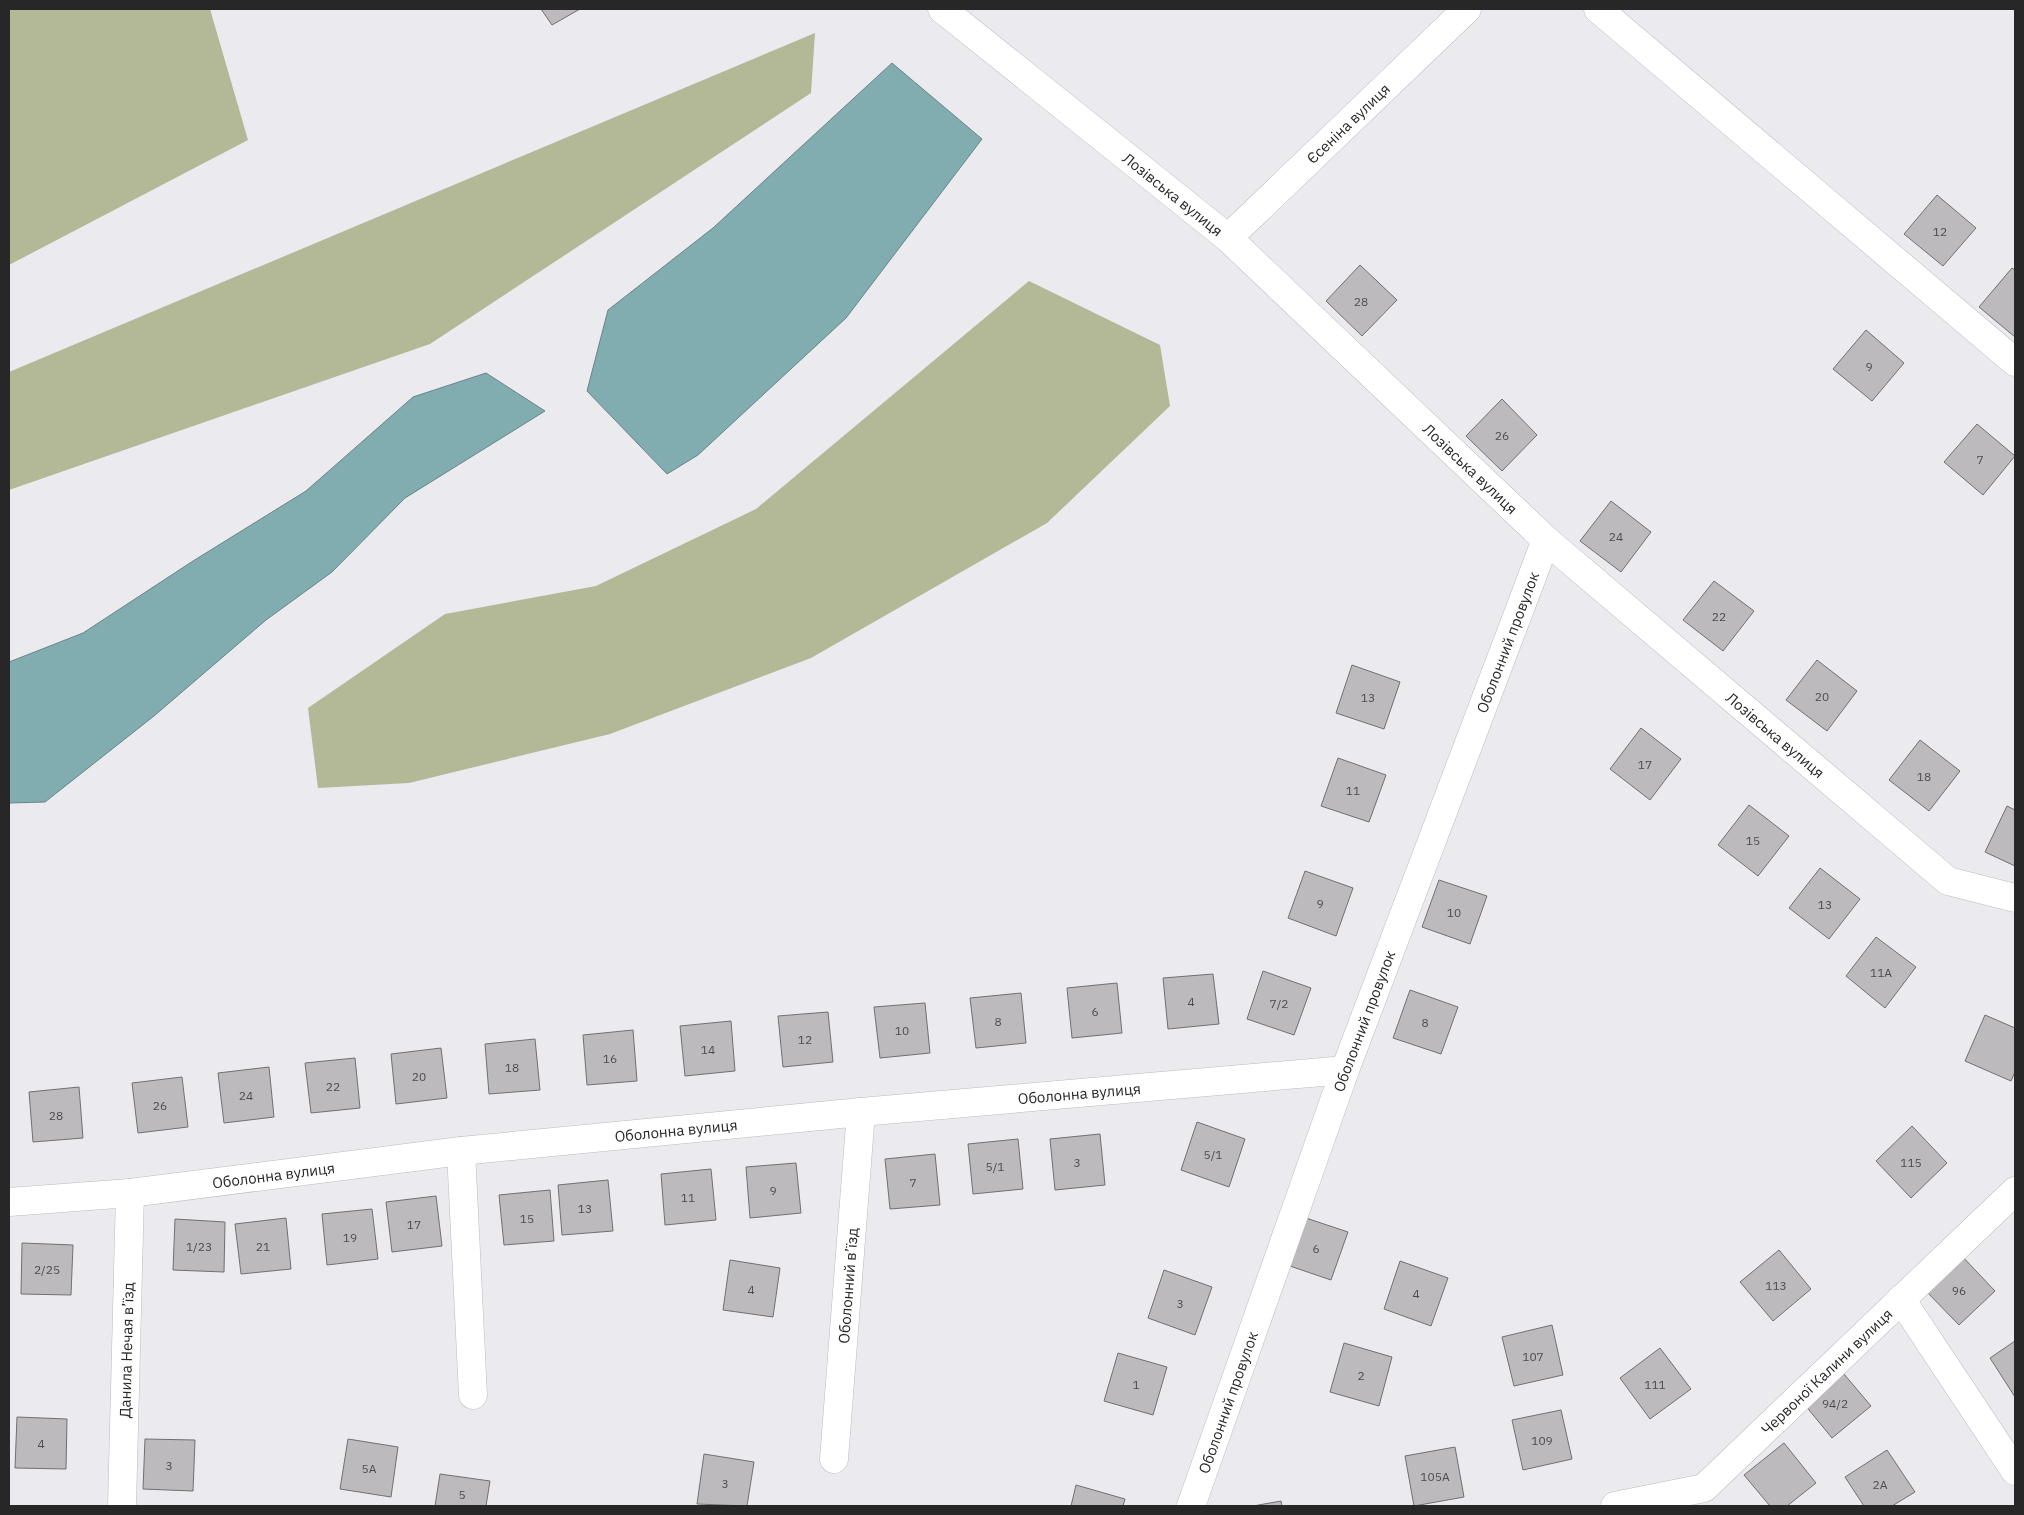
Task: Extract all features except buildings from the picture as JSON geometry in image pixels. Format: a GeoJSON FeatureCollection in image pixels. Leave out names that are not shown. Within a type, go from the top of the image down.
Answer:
{"type":"FeatureCollection","features":[{"type":"Feature","properties":{"kind":"street","name":"Лозівська вулиця"},"geometry":{"type":"LineString","coordinates":[[942,9],[1228,238],[1546,540],[1948,881],[2015,898]]}},
{"type":"Feature","properties":{"kind":"street","name":"Єсеніна вулиця"},"geometry":{"type":"LineString","coordinates":[[1228,238],[1467,9]]}},
{"type":"Feature","properties":{"kind":"street"},"geometry":{"type":"LineString","coordinates":[[1598,9],[2015,362]]}},
{"type":"Feature","properties":{"kind":"street","name":"Оболонний провулок"},"geometry":{"type":"LineString","coordinates":[[1191,1506],[1345,1070],[1546,540]]}},
{"type":"Feature","properties":{"kind":"street","name":"Оболонна вулиця"},"geometry":{"type":"LineString","coordinates":[[9,1202],[130,1193],[461,1151],[860,1112],[1345,1070]]}},
{"type":"Feature","properties":{"kind":"street","name":"Оболонний в’їзд"},"geometry":{"type":"LineString","coordinates":[[834,1459],[860,1112]]}},
{"type":"Feature","properties":{"kind":"street"},"geometry":{"type":"LineString","coordinates":[[461,1151],[473,1395]]}},
{"type":"Feature","properties":{"kind":"street","name":"Червоної Калини вулиця"},"geometry":{"type":"LineString","coordinates":[[1615,1506],[1704,1488],[2015,1190]]}},
{"type":"Feature","properties":{"kind":"street","name":"Данила Нечая в’їзд"},"geometry":{"type":"LineString","coordinates":[[122,1506],[130,1193]]}},
{"type":"Feature","properties":{"kind":"street"},"geometry":{"type":"LineString","coordinates":[[1901,1299],[2015,1471]]}},
{"type":"Feature","properties":{"kind":"green space"},"geometry":{"type":"Polygon","coordinates":[[[9,9],[210,9],[248,140],[9,265],[9,9]]]}},
{"type":"Feature","properties":{"kind":"green space"},"geometry":{"type":"Polygon","coordinates":[[[815,33],[811,93],[430,344],[9,490],[9,372],[815,33]]]}},
{"type":"Feature","properties":{"kind":"green space"},"geometry":{"type":"Polygon","coordinates":[[[1029,281],[1160,345],[1170,406],[1047,523],[811,658],[610,734],[409,783],[318,788],[308,708],[445,614],[596,586],[756,509],[1029,281]]]}},
{"type":"Feature","properties":{"kind":"water"},"geometry":{"type":"Polygon","coordinates":[[[892,63],[982,139],[846,318],[698,455],[667,474],[587,391],[608,310],[713,228],[892,63]]]}},
{"type":"Feature","properties":{"kind":"water"},"geometry":{"type":"Polygon","coordinates":[[[486,373],[545,411],[405,498],[332,572],[266,620],[154,716],[45,802],[9,803],[9,662],[83,633],[193,561],[306,491],[413,397],[486,373]]]}}]}
